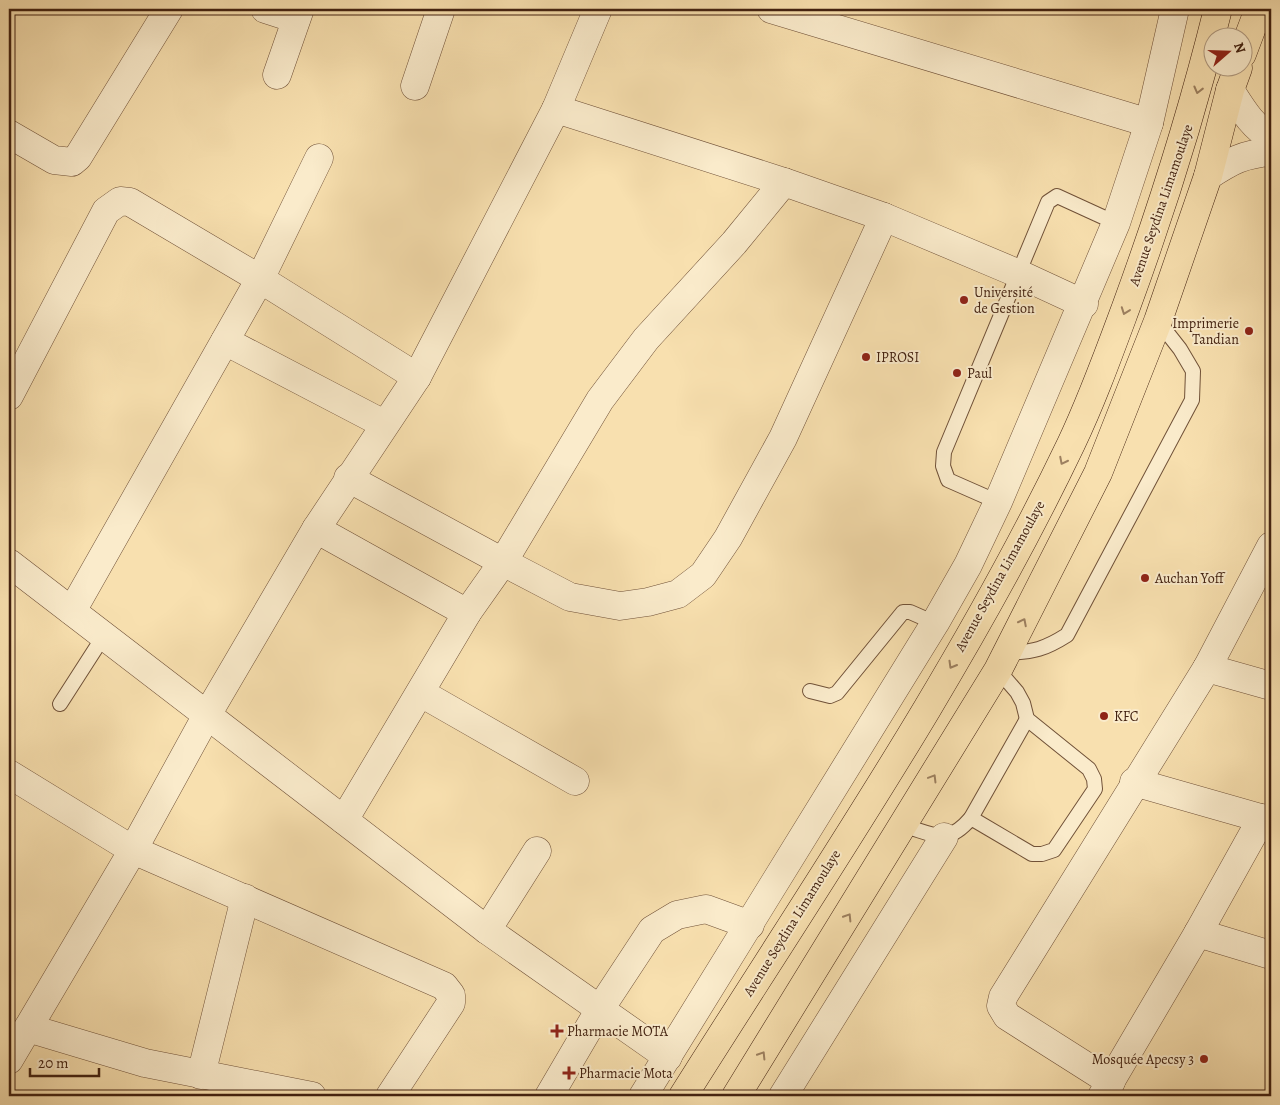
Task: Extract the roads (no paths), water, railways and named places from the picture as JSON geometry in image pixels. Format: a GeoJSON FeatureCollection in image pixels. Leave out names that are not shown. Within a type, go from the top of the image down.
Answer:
{"type":"FeatureCollection","features":[{"type":"Feature","properties":{"kind":"highway","name":"Avenue Seydina Limamoulaye"},"geometry":{"type":"LineString","coordinates":[[683,1096],[919,722],[1013,558],[1072,442],[1138,274],[1192,110],[1218,9]]}},
{"type":"Feature","properties":{"kind":"highway"},"geometry":{"type":"LineString","coordinates":[[1252,28],[1259,9]]}},
{"type":"Feature","properties":{"kind":"highway"},"geometry":{"type":"LineString","coordinates":[[736,1096],[905,826],[1003,662],[1098,473],[1158,321],[1208,176],[1234,79]]}},
{"type":"Feature","properties":{"kind":"street"},"geometry":{"type":"LineString","coordinates":[[9,134],[54,160],[72,162],[78,158],[169,9]]}},
{"type":"Feature","properties":{"kind":"street"},"geometry":{"type":"LineString","coordinates":[[265,9],[298,14],[277,75]]}},
{"type":"Feature","properties":{"kind":"street"},"geometry":{"type":"LineString","coordinates":[[415,86],[441,9]]}},
{"type":"Feature","properties":{"kind":"street"},"geometry":{"type":"LineString","coordinates":[[312,1096],[202,1075],[106,1052],[15,1045],[133,850],[207,715],[316,530],[348,478],[417,377],[556,109],[598,9]]}},
{"type":"Feature","properties":{"kind":"street"},"geometry":{"type":"LineString","coordinates":[[771,9],[1149,124]]}},
{"type":"Feature","properties":{"kind":"street"},"geometry":{"type":"LineString","coordinates":[[643,1096],[935,623],[968,565],[998,502],[1084,304],[1116,223],[1149,124],[1175,9]]}},
{"type":"Feature","properties":{"kind":"street"},"geometry":{"type":"LineString","coordinates":[[1208,176],[1270,139],[1245,114],[1234,79]]}},
{"type":"Feature","properties":{"kind":"street"},"geometry":{"type":"LineString","coordinates":[[556,109],[784,182],[884,217],[1017,273],[1084,304]]}},
{"type":"Feature","properties":{"kind":"street"},"geometry":{"type":"LineString","coordinates":[[72,611],[260,279],[319,158]]}},
{"type":"Feature","properties":{"kind":"street"},"geometry":{"type":"LineString","coordinates":[[344,820],[421,693],[466,614],[504,562],[600,400],[646,339],[734,243],[784,182]]}},
{"type":"Feature","properties":{"kind":"street"},"geometry":{"type":"LineString","coordinates":[[9,396],[106,211],[120,201],[130,202],[260,279],[417,377]]}},
{"type":"Feature","properties":{"kind":"street"},"geometry":{"type":"LineString","coordinates":[[348,478],[570,597],[620,606],[678,594],[703,575],[728,538],[783,438],[884,217]]}},
{"type":"Feature","properties":{"kind":"street"},"geometry":{"type":"LineString","coordinates":[[225,341],[384,424]]}},
{"type":"Feature","properties":{"kind":"street"},"geometry":{"type":"LineString","coordinates":[[316,530],[466,614]]}},
{"type":"Feature","properties":{"kind":"street"},"geometry":{"type":"LineString","coordinates":[[1134,782],[1267,819],[1107,1089],[1007,1016],[1001,1006],[1003,997],[1134,782],[1207,668],[1271,549]]}},
{"type":"Feature","properties":{"kind":"street"},"geometry":{"type":"LineString","coordinates":[[9,563],[105,634],[207,715],[487,930],[668,1058]]}},
{"type":"Feature","properties":{"kind":"street"},"geometry":{"type":"LineString","coordinates":[[1207,668],[1271,686]]}},
{"type":"Feature","properties":{"kind":"street"},"geometry":{"type":"LineString","coordinates":[[421,693],[576,780]]}},
{"type":"Feature","properties":{"kind":"street"},"geometry":{"type":"LineString","coordinates":[[9,774],[133,850],[438,982],[448,990],[451,1003],[390,1096]]}},
{"type":"Feature","properties":{"kind":"street"},"geometry":{"type":"LineString","coordinates":[[783,1096],[944,837]]}},
{"type":"Feature","properties":{"kind":"street"},"geometry":{"type":"LineString","coordinates":[[487,930],[537,851]]}},
{"type":"Feature","properties":{"kind":"street"},"geometry":{"type":"LineString","coordinates":[[202,1075],[245,898]]}},
{"type":"Feature","properties":{"kind":"street"},"geometry":{"type":"LineString","coordinates":[[549,1096],[600,1009],[652,930],[677,915],[706,909],[750,925]]}},
{"type":"Feature","properties":{"kind":"street"},"geometry":{"type":"LineString","coordinates":[[1198,933],[1271,955]]}},
{"type":"Feature","properties":{"kind":"lane"},"geometry":{"type":"LineString","coordinates":[[998,502],[948,480],[943,466],[944,452],[1017,273],[1048,202],[1057,196],[1116,223]]}},
{"type":"Feature","properties":{"kind":"lane"},"geometry":{"type":"LineString","coordinates":[[971,818],[1032,854],[1042,854],[1054,850],[1095,789],[1094,779],[1089,769],[1027,719],[1003,662],[1048,647],[1067,635],[1192,400],[1193,370],[1180,349],[1158,321]]}},
{"type":"Feature","properties":{"kind":"lane"},"geometry":{"type":"LineString","coordinates":[[810,691],[830,696],[838,693],[903,612],[910,612],[935,623]]}},
{"type":"Feature","properties":{"kind":"lane"},"geometry":{"type":"LineString","coordinates":[[60,704],[105,634]]}},
{"type":"Feature","properties":{"kind":"lane"},"geometry":{"type":"LineString","coordinates":[[905,826],[944,837],[955,834],[971,818],[1027,719]]}},
{"type":"Feature","properties":{"kind":"place","name":"Université de Gestion"},"geometry":{"type":"Point","coordinates":[964,300]}},
{"type":"Feature","properties":{"kind":"place","name":"Imprimerie Tandian"},"geometry":{"type":"Point","coordinates":[1249,331]}},
{"type":"Feature","properties":{"kind":"place","name":"IPROSI"},"geometry":{"type":"Point","coordinates":[866,357]}},
{"type":"Feature","properties":{"kind":"place","name":"Paul"},"geometry":{"type":"Point","coordinates":[957,373]}},
{"type":"Feature","properties":{"kind":"place","name":"Auchan Yoff"},"geometry":{"type":"Point","coordinates":[1145,578]}},
{"type":"Feature","properties":{"kind":"place","name":"KFC"},"geometry":{"type":"Point","coordinates":[1104,716]}},
{"type":"Feature","properties":{"kind":"place","name":"Pharmacie MOTA"},"geometry":{"type":"Point","coordinates":[557,1031]}},
{"type":"Feature","properties":{"kind":"place","name":"Mosquée Apecsy 3"},"geometry":{"type":"Point","coordinates":[1204,1059]}},
{"type":"Feature","properties":{"kind":"place","name":"Pharmacie Mota"},"geometry":{"type":"Point","coordinates":[569,1073]}}]}
